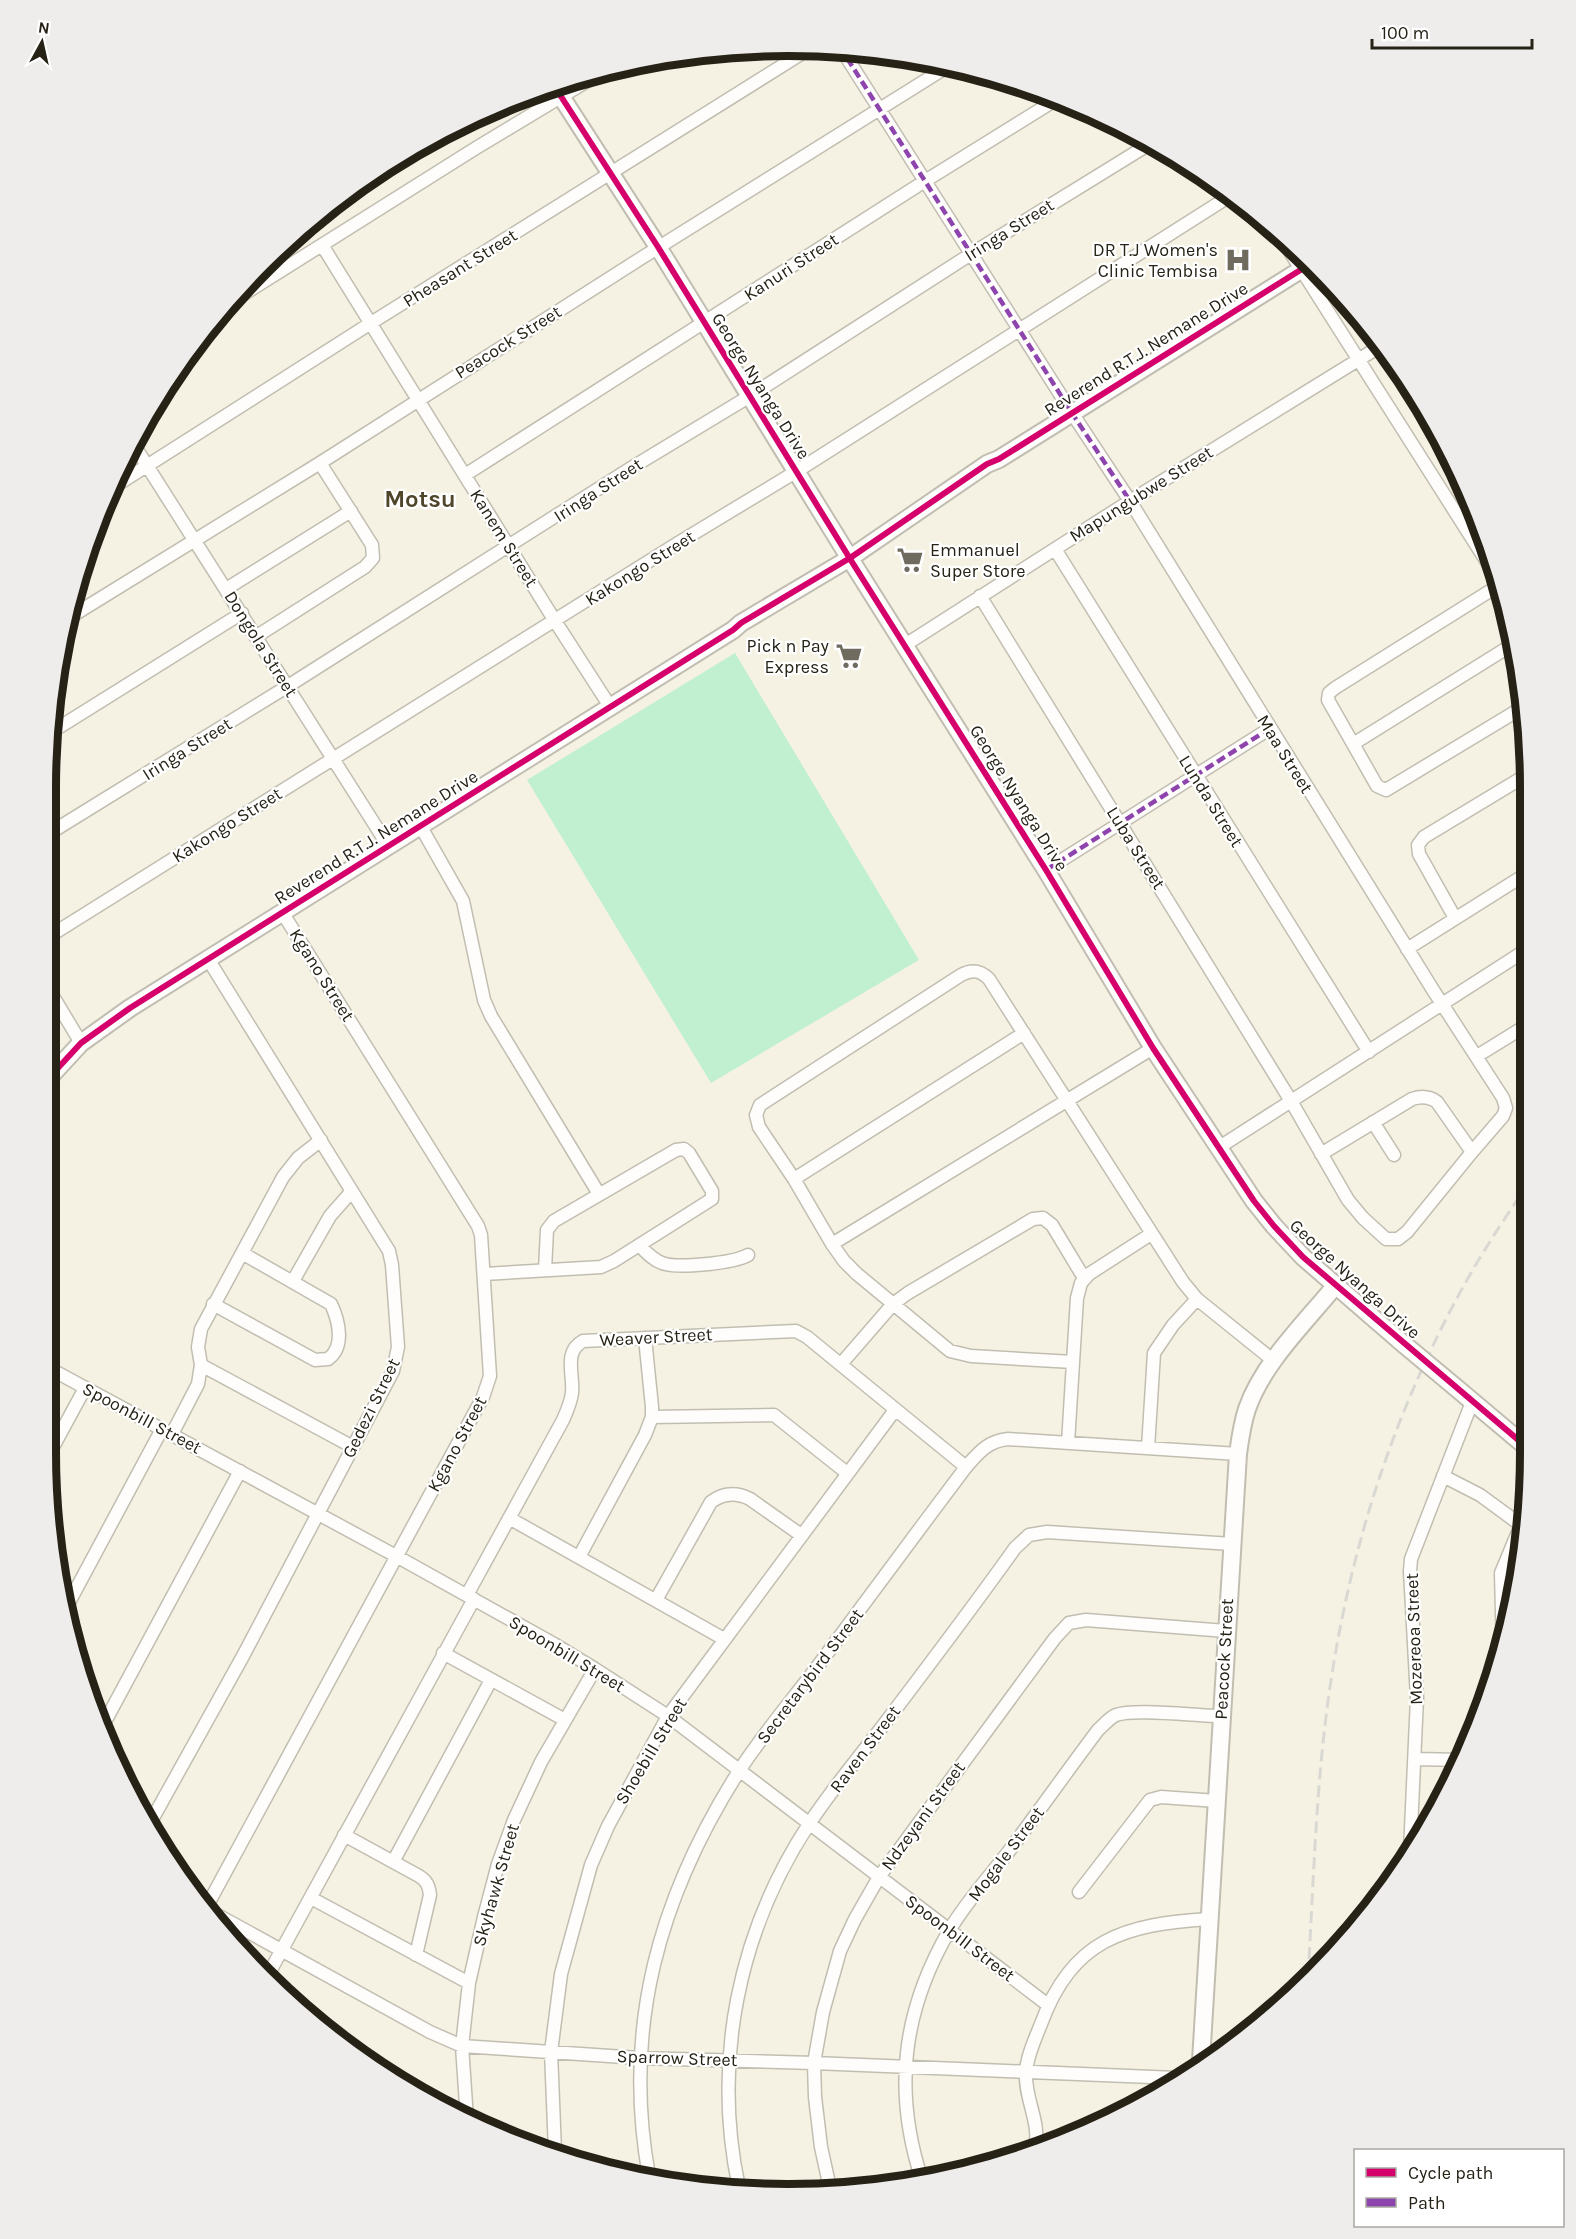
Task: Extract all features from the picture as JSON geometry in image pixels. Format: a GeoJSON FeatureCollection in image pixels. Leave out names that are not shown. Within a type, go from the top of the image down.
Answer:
{"type":"FeatureCollection","features":[{"type":"Feature","properties":{"kind":"street","name":"Pheasant Street"},"geometry":{"type":"LineString","coordinates":[[124,480],[797,56]]}},
{"type":"Feature","properties":{"kind":"street","name":"Maa Street"},"geometry":{"type":"LineString","coordinates":[[847,58],[970,254],[1130,501],[1269,729],[1442,1005],[1502,1094],[1506,1108],[1501,1119],[1472,1152]]}},
{"type":"Feature","properties":{"kind":"street","name":"Peacock Street"},"geometry":{"type":"LineString","coordinates":[[77,613],[320,463],[658,247],[939,72]]}},
{"type":"Feature","properties":{"kind":"street","name":"George Nyanga Drive"},"geometry":{"type":"LineString","coordinates":[[558,92],[658,247],[1046,870],[1153,1048],[1254,1201],[1303,1257],[1335,1286],[1520,1442]]}},
{"type":"Feature","properties":{"kind":"street"},"geometry":{"type":"LineString","coordinates":[[267,274],[322,245],[548,96]]}},
{"type":"Feature","properties":{"kind":"street","name":"Kanuri Street"},"geometry":{"type":"LineString","coordinates":[[465,475],[1049,104]]}},
{"type":"Feature","properties":{"kind":"street","name":"Iringa Street"},"geometry":{"type":"LineString","coordinates":[[56,829],[288,686],[631,468],[750,396],[970,254],[1143,148]]}},
{"type":"Feature","properties":{"kind":"street","name":"Kakongo Street"},"geometry":{"type":"LineString","coordinates":[[56,932],[797,471],[1224,200]]}},
{"type":"Feature","properties":{"kind":"street","name":"Kanem Street"},"geometry":{"type":"LineString","coordinates":[[322,245],[611,708]]}},
{"type":"Feature","properties":{"kind":"street","name":"Reverend R.T.J. Nemane Drive"},"geometry":{"type":"LineString","coordinates":[[56,1070],[81,1043],[130,1008],[611,708],[741,623],[851,560],[987,464],[999,459],[1304,268]]}},
{"type":"Feature","properties":{"kind":"street"},"geometry":{"type":"LineString","coordinates":[[1308,272],[1358,359],[1483,555]]}},
{"type":"Feature","properties":{"kind":"street","name":"Mapungubwe Street"},"geometry":{"type":"LineString","coordinates":[[905,645],[1130,501],[1374,350]]}},
{"type":"Feature","properties":{"kind":"street","name":"Dongola Street"},"geometry":{"type":"LineString","coordinates":[[138,451],[389,846]]}},
{"type":"Feature","properties":{"kind":"street"},"geometry":{"type":"LineString","coordinates":[[257,636],[370,562],[373,555],[372,545],[320,463]]}},
{"type":"Feature","properties":{"kind":"street"},"geometry":{"type":"LineString","coordinates":[[226,589],[351,511]]}},
{"type":"Feature","properties":{"kind":"street","name":"Lunda Street"},"geometry":{"type":"LineString","coordinates":[[1055,549],[1369,1052]]}},
{"type":"Feature","properties":{"kind":"street"},"geometry":{"type":"LineString","coordinates":[[1493,589],[1330,691],[1328,702],[1377,786],[1386,790],[1516,711]]}},
{"type":"Feature","properties":{"kind":"street","name":"Luba Street"},"geometry":{"type":"LineString","coordinates":[[980,596],[1291,1101],[1348,1200],[1358,1212],[1381,1235],[1394,1240],[1407,1232],[1472,1152]]}},
{"type":"Feature","properties":{"kind":"street"},"geometry":{"type":"LineString","coordinates":[[58,728],[242,613]]}},
{"type":"Feature","properties":{"kind":"street"},"geometry":{"type":"LineString","coordinates":[[1353,744],[1507,648]]}},
{"type":"Feature","properties":{"kind":"street"},"geometry":{"type":"LineString","coordinates":[[1046,870],[1269,729]]}},
{"type":"Feature","properties":{"kind":"street"},"geometry":{"type":"LineString","coordinates":[[1455,918],[1419,854],[1418,845],[1425,837],[1520,779]]}},
{"type":"Feature","properties":{"kind":"street"},"geometry":{"type":"LineString","coordinates":[[421,827],[463,901],[484,1000],[491,1016],[599,1194]]}},
{"type":"Feature","properties":{"kind":"street"},"geometry":{"type":"LineString","coordinates":[[1407,949],[1520,878]]}},
{"type":"Feature","properties":{"kind":"street","name":"Kgano Street"},"geometry":{"type":"LineString","coordinates":[[210,1901],[488,1385],[489,1363],[481,1235],[472,1214],[282,912]]}},
{"type":"Feature","properties":{"kind":"street"},"geometry":{"type":"LineString","coordinates":[[1218,1148],[1520,954]]}},
{"type":"Feature","properties":{"kind":"street","name":"Gedezi Street"},"geometry":{"type":"LineString","coordinates":[[154,1817],[243,1656],[393,1371],[399,1347],[391,1257],[208,959]]}},
{"type":"Feature","properties":{"kind":"street"},"geometry":{"type":"LineString","coordinates":[[1073,1362],[971,1356],[956,1353],[893,1304],[857,1274],[832,1244],[794,1179],[759,1127],[756,1115],[760,1105],[961,975],[974,971],[985,975],[1183,1282],[1197,1299],[1274,1361]]}},
{"type":"Feature","properties":{"kind":"street"},"geometry":{"type":"LineString","coordinates":[[56,1001],[81,1043]]}},
{"type":"Feature","properties":{"kind":"street"},"geometry":{"type":"LineString","coordinates":[[1477,1056],[1520,1029]]}},
{"type":"Feature","properties":{"kind":"street"},"geometry":{"type":"LineString","coordinates":[[794,1179],[1024,1033]]}},
{"type":"Feature","properties":{"kind":"street"},"geometry":{"type":"LineString","coordinates":[[832,1244],[1153,1048]]}},
{"type":"Feature","properties":{"kind":"street"},"geometry":{"type":"LineString","coordinates":[[1321,1154],[1415,1098],[1429,1098],[1439,1104],[1472,1152]]}},
{"type":"Feature","properties":{"kind":"street"},"geometry":{"type":"LineString","coordinates":[[1373,1122],[1394,1155]]}},
{"type":"Feature","properties":{"kind":"street"},"geometry":{"type":"LineString","coordinates":[[71,1599],[167,1432],[198,1384],[201,1365],[199,1338],[213,1304],[287,1171],[298,1158],[321,1140]]}},
{"type":"Feature","properties":{"kind":"street"},"geometry":{"type":"LineString","coordinates":[[484,1274],[601,1267],[614,1261],[712,1199],[712,1191],[689,1153],[684,1149],[676,1150],[549,1226],[546,1236],[545,1270]]}},
{"type":"Feature","properties":{"kind":"street"},"geometry":{"type":"LineString","coordinates":[[293,1281],[330,1215],[352,1191]]}},
{"type":"Feature","properties":{"kind":"street"},"geometry":{"type":"LineString","coordinates":[[840,1364],[893,1304],[922,1284],[1026,1223],[1039,1218],[1052,1225],[1084,1278]]}},
{"type":"Feature","properties":{"kind":"street"},"geometry":{"type":"LineString","coordinates":[[1068,1443],[1077,1298],[1084,1278],[1151,1234]]}},
{"type":"Feature","properties":{"kind":"street"},"geometry":{"type":"LineString","coordinates":[[639,1245],[655,1260],[667,1265],[729,1262],[748,1255]]}},
{"type":"Feature","properties":{"kind":"street"},"geometry":{"type":"LineString","coordinates":[[213,1304],[315,1360],[328,1359],[337,1350],[334,1310],[326,1300],[242,1252]]}},
{"type":"Feature","properties":{"kind":"street","name":"Peacock Street"},"geometry":{"type":"LineString","coordinates":[[1201,2055],[1238,1454],[1247,1408],[1274,1361],[1335,1286]]}},
{"type":"Feature","properties":{"kind":"street"},"geometry":{"type":"LineString","coordinates":[[1148,1448],[1154,1353],[1173,1325],[1197,1299]]}},
{"type":"Feature","properties":{"kind":"street","name":"Weaver Street"},"geometry":{"type":"LineString","coordinates":[[271,1970],[443,1653],[509,1518],[569,1406],[572,1386],[571,1358],[578,1344],[590,1340],[796,1331],[807,1337],[966,1467]]}},
{"type":"Feature","properties":{"kind":"street"},"geometry":{"type":"LineString","coordinates":[[579,1557],[645,1435],[652,1417],[645,1338]]}},
{"type":"Feature","properties":{"kind":"street"},"geometry":{"type":"LineString","coordinates":[[201,1365],[353,1447]]}},
{"type":"Feature","properties":{"kind":"street","name":"Spoonbill Street"},"geometry":{"type":"LineString","coordinates":[[56,1372],[396,1556],[595,1669],[668,1716],[1048,2005]]}},
{"type":"Feature","properties":{"kind":"street"},"geometry":{"type":"LineString","coordinates":[[56,1442],[85,1388]]}},
{"type":"Feature","properties":{"kind":"street","name":"Mozereoa Street"},"geometry":{"type":"LineString","coordinates":[[1411,1835],[1417,1698],[1411,1559],[1472,1402]]}},
{"type":"Feature","properties":{"kind":"street","name":"Shoebill Street"},"geometry":{"type":"LineString","coordinates":[[555,2146],[551,2052],[561,1974],[591,1865],[625,1792],[668,1716],[895,1410]]}},
{"type":"Feature","properties":{"kind":"street"},"geometry":{"type":"LineString","coordinates":[[652,1417],[774,1415],[847,1473]]}},
{"type":"Feature","properties":{"kind":"street","name":"Secretarybird Street"},"geometry":{"type":"LineString","coordinates":[[648,2170],[640,2107],[639,2058],[653,1968],[673,1899],[710,1822],[739,1771],[966,1467],[981,1449],[999,1440],[1238,1454]]}},
{"type":"Feature","properties":{"kind":"street"},"geometry":{"type":"LineString","coordinates":[[106,1719],[240,1471]]}},
{"type":"Feature","properties":{"kind":"street"},"geometry":{"type":"LineString","coordinates":[[1443,1476],[1480,1495],[1517,1521]]}},
{"type":"Feature","properties":{"kind":"street"},"geometry":{"type":"LineString","coordinates":[[656,1600],[711,1502],[718,1497],[741,1495],[750,1498],[801,1535]]}},
{"type":"Feature","properties":{"kind":"street"},"geometry":{"type":"LineString","coordinates":[[509,1518],[724,1639]]}},
{"type":"Feature","properties":{"kind":"street","name":"Raven Street"},"geometry":{"type":"LineString","coordinates":[[738,2182],[728,2108],[728,2060],[739,1988],[766,1905],[809,1824],[1015,1548],[1029,1534],[1047,1532],[1232,1544]]}},
{"type":"Feature","properties":{"kind":"street"},"geometry":{"type":"LineString","coordinates":[[1502,1613],[1501,1573],[1515,1542]]}},
{"type":"Feature","properties":{"kind":"street","name":"Ndzeyani Street"},"geometry":{"type":"LineString","coordinates":[[829,2182],[821,2147],[815,2097],[814,2063],[825,2001],[840,1951],[868,1893],[879,1877],[1055,1638],[1069,1623],[1086,1620],[1226,1631]]}},
{"type":"Feature","properties":{"kind":"street"},"geometry":{"type":"LineString","coordinates":[[443,1653],[565,1720]]}},
{"type":"Feature","properties":{"kind":"street","name":"Skyhawk Street"},"geometry":{"type":"LineString","coordinates":[[465,2109],[462,2046],[469,1983],[486,1906],[510,1831],[525,1794],[595,1669]]}},
{"type":"Feature","properties":{"kind":"street"},"geometry":{"type":"LineString","coordinates":[[393,1862],[491,1680]]}},
{"type":"Feature","properties":{"kind":"street","name":"Mogale Street"},"geometry":{"type":"LineString","coordinates":[[919,2171],[909,2129],[905,2068],[918,1995],[950,1929],[1098,1730],[1108,1720],[1115,1715],[1134,1713],[1221,1716]]}},
{"type":"Feature","properties":{"kind":"street"},"geometry":{"type":"LineString","coordinates":[[1415,1759],[1452,1760]]}},
{"type":"Feature","properties":{"kind":"street"},"geometry":{"type":"LineString","coordinates":[[1079,1892],[1150,1800],[1161,1797],[1216,1801]]}},
{"type":"Feature","properties":{"kind":"street"},"geometry":{"type":"LineString","coordinates":[[344,1835],[426,1880],[430,1895],[416,1955]]}},
{"type":"Feature","properties":{"kind":"street"},"geometry":{"type":"LineString","coordinates":[[311,1898],[469,1983]]}},
{"type":"Feature","properties":{"kind":"street","name":"Sparrow Street"},"geometry":{"type":"LineString","coordinates":[[225,1919],[430,2032],[462,2046],[639,2058],[1166,2078]]}},
{"type":"Feature","properties":{"kind":"street"},"geometry":{"type":"LineString","coordinates":[[1035,2140],[1036,2129],[1026,2073],[1048,2005],[1071,1968],[1110,1938],[1133,1929],[1162,1923],[1209,1919]]}},
{"type":"Feature","properties":{"kind":"green space"},"geometry":{"type":"Polygon","coordinates":[[[735,653],[919,960],[711,1083],[527,780],[735,653]]]}},
{"type":"Feature","properties":{"kind":"railway"},"geometry":{"type":"LineString","coordinates":[[1309,1966],[1322,1749],[1341,1625],[1364,1528],[1395,1435],[1433,1344],[1472,1270],[1520,1196]]}},
{"type":"Feature","properties":{"kind":"marked path"},"geometry":{"type":"LineString","coordinates":[[847,58],[1130,501]]}},
{"type":"Feature","properties":{"kind":"marked path"},"geometry":{"type":"LineString","coordinates":[[1046,870],[1269,729]]}},
{"type":"Feature","properties":{"kind":"cycle path"},"geometry":{"type":"LineString","coordinates":[[558,92],[658,247],[852,562],[1046,870],[1153,1048],[1254,1201],[1303,1257],[1520,1441]]}},
{"type":"Feature","properties":{"kind":"cycle path"},"geometry":{"type":"LineString","coordinates":[[56,1070],[81,1043],[130,1008],[741,623],[850,558],[987,464],[999,459],[1304,268]]}},
{"type":"Feature","properties":{"kind":"place","name":"DR T.J Women's Clinic Tembisa"},"geometry":{"type":"Point","coordinates":[1238,260]}},
{"type":"Feature","properties":{"kind":"place","name":"Emmanuel Super Store"},"geometry":{"type":"Point","coordinates":[910,560]}},
{"type":"Feature","properties":{"kind":"place","name":"Pick n Pay Express"},"geometry":{"type":"Point","coordinates":[849,656]}},
{"type":"Feature","properties":{"kind":"district","name":"Motsu"},"geometry":{"type":"Point","coordinates":[420,499]}}]}
